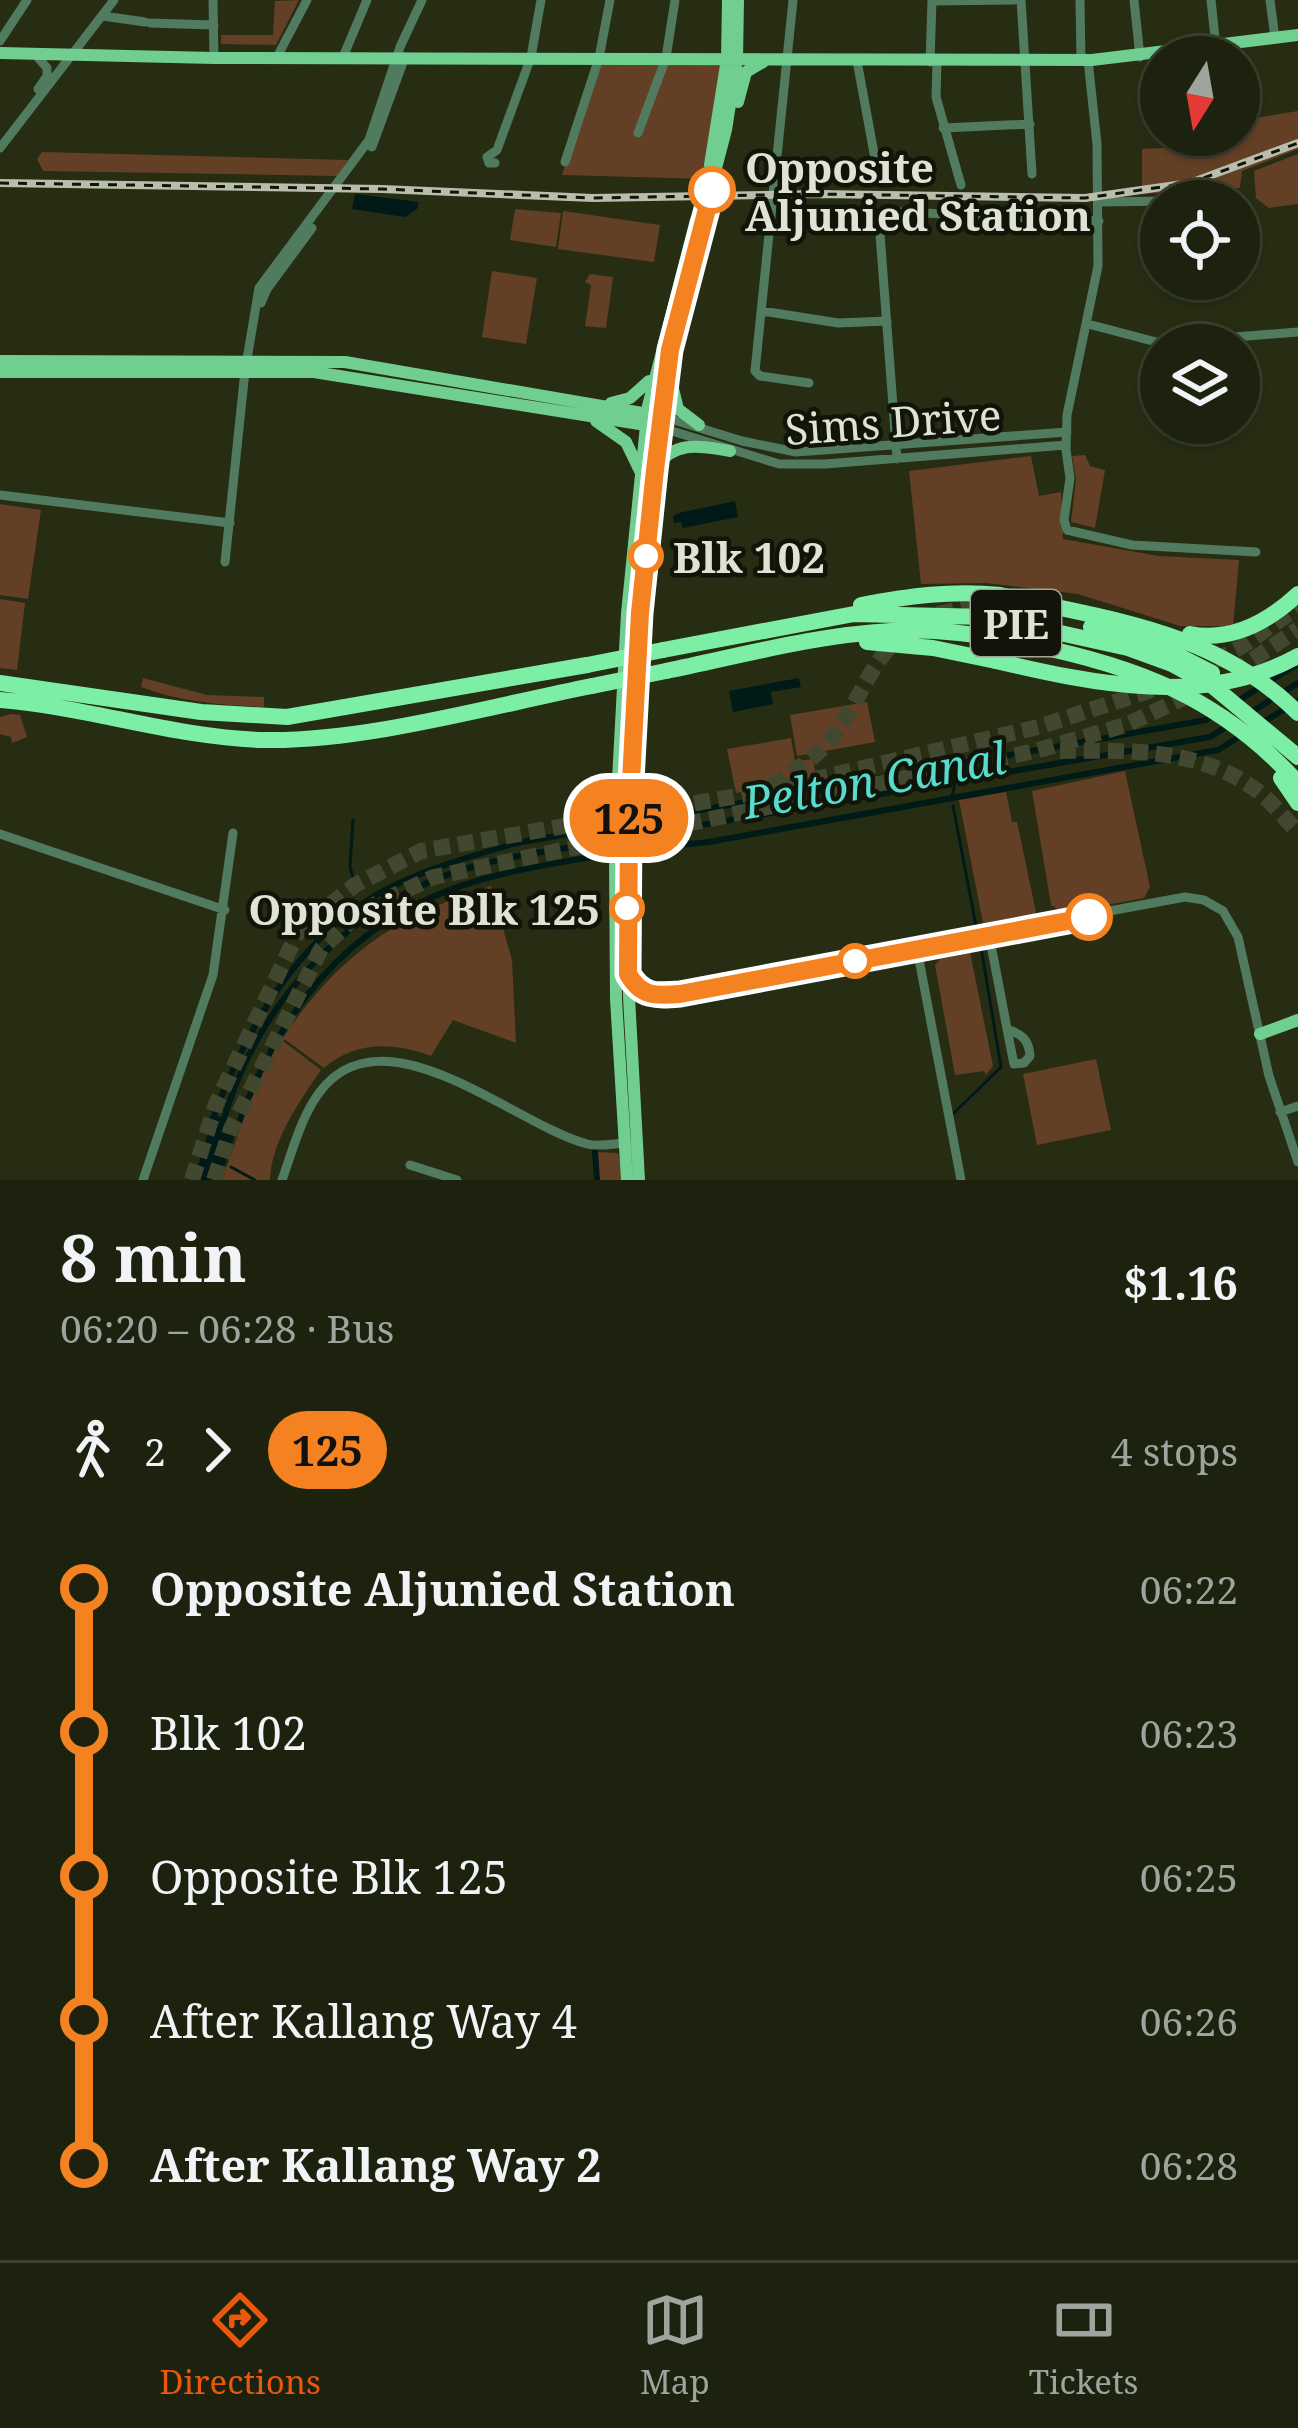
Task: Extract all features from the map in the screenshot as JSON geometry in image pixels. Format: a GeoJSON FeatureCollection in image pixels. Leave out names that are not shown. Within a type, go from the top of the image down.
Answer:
{"type":"FeatureCollection","features":[{"type":"Feature","properties":{"kind":"highway"},"geometry":{"type":"LineString","coordinates":[[1172,634],[1227,635],[1270,616],[1298,593]]}},
{"type":"Feature","properties":{"kind":"highway"},"geometry":{"type":"LineString","coordinates":[[828,618],[838,609],[914,595],[1000,595],[1172,634],[1265,675],[1296,711]]}},
{"type":"Feature","properties":{"kind":"highway"},"geometry":{"type":"LineString","coordinates":[[1032,612],[1157,645],[1191,659],[1234,696]]}},
{"type":"Feature","properties":{"kind":"highway","name":"PIE"},"geometry":{"type":"LineString","coordinates":[[0,681],[201,712],[317,715],[828,618],[881,613],[988,616],[1148,654],[1197,676],[1234,696],[1298,783]]}},
{"type":"Feature","properties":{"kind":"highway","name":"PIE"},"geometry":{"type":"LineString","coordinates":[[832,642],[936,629],[1128,668],[1169,684],[1292,751]]}},
{"type":"Feature","properties":{"kind":"highway"},"geometry":{"type":"LineString","coordinates":[[4,702],[167,730],[262,740],[349,734],[797,645],[832,642],[890,642],[1108,684],[1172,687],[1246,677],[1298,656]]}},
{"type":"Feature","properties":{"kind":"highway"},"geometry":{"type":"LineString","coordinates":[[1265,675],[1298,645]]}},
{"type":"Feature","properties":{"kind":"highway"},"geometry":{"type":"LineString","coordinates":[[1258,730],[1298,803]]}},
{"type":"Feature","properties":{"kind":"main road"},"geometry":{"type":"LineString","coordinates":[[627,1180],[621,856],[627,614],[648,471],[653,375],[704,192],[732,59],[728,0]]}},
{"type":"Feature","properties":{"kind":"main road"},"geometry":{"type":"LineString","coordinates":[[653,420],[726,130],[738,0]]}},
{"type":"Feature","properties":{"kind":"main road"},"geometry":{"type":"LineString","coordinates":[[1260,40],[1298,35]]}},
{"type":"Feature","properties":{"kind":"main road"},"geometry":{"type":"LineString","coordinates":[[0,53],[934,62],[1140,57]]}},
{"type":"Feature","properties":{"kind":"main road"},"geometry":{"type":"LineString","coordinates":[[696,58],[717,72],[724,84]]}},
{"type":"Feature","properties":{"kind":"main road"},"geometry":{"type":"LineString","coordinates":[[726,130],[746,72],[771,59]]}},
{"type":"Feature","properties":{"kind":"main road"},"geometry":{"type":"LineString","coordinates":[[0,361],[344,375],[653,420]]}},
{"type":"Feature","properties":{"kind":"main road"},"geometry":{"type":"LineString","coordinates":[[0,372],[250,369],[346,362],[596,404],[653,420]]}},
{"type":"Feature","properties":{"kind":"main road"},"geometry":{"type":"LineString","coordinates":[[667,366],[678,409],[699,425]]}},
{"type":"Feature","properties":{"kind":"main road"},"geometry":{"type":"LineString","coordinates":[[596,404],[630,398],[653,375]]}},
{"type":"Feature","properties":{"kind":"main road"},"geometry":{"type":"LineString","coordinates":[[582,413],[618,434],[648,471]]}},
{"type":"Feature","properties":{"kind":"main road"},"geometry":{"type":"LineString","coordinates":[[648,471],[680,447],[730,451]]}},
{"type":"Feature","properties":{"kind":"main road"},"geometry":{"type":"LineString","coordinates":[[621,856],[628,974],[622,998],[639,1180]]}},
{"type":"Feature","properties":{"kind":"main road"},"geometry":{"type":"LineString","coordinates":[[628,974],[639,991],[653,996]]}},
{"type":"Feature","properties":{"kind":"main road"},"geometry":{"type":"LineString","coordinates":[[1260,1034],[1298,1020]]}},
{"type":"Feature","properties":{"kind":"street"},"geometry":{"type":"LineString","coordinates":[[0,41],[27,0]]}},
{"type":"Feature","properties":{"kind":"street"},"geometry":{"type":"LineString","coordinates":[[0,144],[114,0]]}},
{"type":"Feature","properties":{"kind":"street"},"geometry":{"type":"LineString","coordinates":[[213,0],[214,58]]}},
{"type":"Feature","properties":{"kind":"street"},"geometry":{"type":"LineString","coordinates":[[277,57],[307,0]]}},
{"type":"Feature","properties":{"kind":"street"},"geometry":{"type":"LineString","coordinates":[[343,57],[367,0]]}},
{"type":"Feature","properties":{"kind":"street"},"geometry":{"type":"LineString","coordinates":[[225,562],[264,293],[374,144],[422,0]]}},
{"type":"Feature","properties":{"kind":"street"},"geometry":{"type":"LineString","coordinates":[[497,150],[531,58],[541,0]]}},
{"type":"Feature","properties":{"kind":"street"},"geometry":{"type":"LineString","coordinates":[[565,162],[599,58],[610,0]]}},
{"type":"Feature","properties":{"kind":"street"},"geometry":{"type":"LineString","coordinates":[[638,134],[665,58],[675,0]]}},
{"type":"Feature","properties":{"kind":"street"},"geometry":{"type":"LineString","coordinates":[[793,0],[757,374],[809,383]]}},
{"type":"Feature","properties":{"kind":"street"},"geometry":{"type":"LineString","coordinates":[[961,185],[936,97],[932,1],[1017,0],[1032,174]]}},
{"type":"Feature","properties":{"kind":"street"},"geometry":{"type":"LineString","coordinates":[[1080,0],[1094,111],[1098,266],[1068,426],[1067,530],[1132,545],[1256,551]]}},
{"type":"Feature","properties":{"kind":"street"},"geometry":{"type":"LineString","coordinates":[[1134,0],[1140,57]]}},
{"type":"Feature","properties":{"kind":"street"},"geometry":{"type":"LineString","coordinates":[[1211,0],[1215,36]]}},
{"type":"Feature","properties":{"kind":"street"},"geometry":{"type":"LineString","coordinates":[[1270,0],[1275,38]]}},
{"type":"Feature","properties":{"kind":"street"},"geometry":{"type":"LineString","coordinates":[[103,16],[214,25]]}},
{"type":"Feature","properties":{"kind":"street"},"geometry":{"type":"LineString","coordinates":[[0,144],[47,76],[47,68],[35,53]]}},
{"type":"Feature","properties":{"kind":"street"},"geometry":{"type":"LineString","coordinates":[[857,61],[876,164]]}},
{"type":"Feature","properties":{"kind":"street"},"geometry":{"type":"LineString","coordinates":[[943,128],[1030,124]]}},
{"type":"Feature","properties":{"kind":"street"},"geometry":{"type":"LineString","coordinates":[[1099,202],[1140,201]]}},
{"type":"Feature","properties":{"kind":"street"},"geometry":{"type":"LineString","coordinates":[[897,459],[880,234],[888,217],[901,212],[1099,221]]}},
{"type":"Feature","properties":{"kind":"street"},"geometry":{"type":"LineString","coordinates":[[762,311],[838,323],[887,321]]}},
{"type":"Feature","properties":{"kind":"street"},"geometry":{"type":"LineString","coordinates":[[1088,327],[1160,343],[1298,332]]}},
{"type":"Feature","properties":{"kind":"street","name":"Sims Drive"},"geometry":{"type":"LineString","coordinates":[[653,420],[699,425],[742,441],[796,452],[1068,426]]}},
{"type":"Feature","properties":{"kind":"street","name":"Sims Drive"},"geometry":{"type":"LineString","coordinates":[[653,420],[730,451],[779,464],[1066,448]]}},
{"type":"Feature","properties":{"kind":"street"},"geometry":{"type":"LineString","coordinates":[[0,495],[230,525]]}},
{"type":"Feature","properties":{"kind":"street"},"geometry":{"type":"LineString","coordinates":[[143,1180],[213,975],[233,833]]}},
{"type":"Feature","properties":{"kind":"street"},"geometry":{"type":"LineString","coordinates":[[0,834],[225,910]]}},
{"type":"Feature","properties":{"kind":"street"},"geometry":{"type":"LineString","coordinates":[[622,998],[917,949],[1185,897],[1204,900],[1223,911],[1238,937],[1280,1112],[1298,1162]]}},
{"type":"Feature","properties":{"kind":"street"},"geometry":{"type":"LineString","coordinates":[[983,937],[1007,1029]]}},
{"type":"Feature","properties":{"kind":"street"},"geometry":{"type":"LineString","coordinates":[[917,949],[961,1180]]}},
{"type":"Feature","properties":{"kind":"street"},"geometry":{"type":"LineString","coordinates":[[282,1180],[310,1107],[325,1086],[354,1066],[383,1060],[421,1066],[589,1145],[623,1143],[637,1153]]}},
{"type":"Feature","properties":{"kind":"street"},"geometry":{"type":"LineString","coordinates":[[1280,1112],[1298,1106]]}},
{"type":"Feature","properties":{"kind":"street"},"geometry":{"type":"LineString","coordinates":[[410,1166],[457,1180]]}},
{"type":"Feature","properties":{"kind":"shaded area"},"geometry":{"type":"Polygon","coordinates":[[[299,0],[276,45],[221,44],[221,35],[273,35],[275,1],[299,0]]]}},
{"type":"Feature","properties":{"kind":"shaded area"},"geometry":{"type":"Polygon","coordinates":[[[599,58],[727,59],[707,179],[562,175],[599,58]]]}},
{"type":"Feature","properties":{"kind":"shaded area"},"geometry":{"type":"Polygon","coordinates":[[[1298,111],[1298,149],[1242,171],[1241,180],[1142,180],[1142,156],[1260,156],[1260,117],[1298,111]]]}},
{"type":"Feature","properties":{"kind":"shaded area"},"geometry":{"type":"Polygon","coordinates":[[[42,152],[348,160],[337,176],[43,171],[37,159],[42,152]]]}},
{"type":"Feature","properties":{"kind":"shaded area"},"geometry":{"type":"Polygon","coordinates":[[[1298,154],[1298,204],[1269,208],[1260,201],[1260,180],[1255,180],[1254,171],[1298,154]]]}},
{"type":"Feature","properties":{"kind":"shaded area"},"geometry":{"type":"Polygon","coordinates":[[[515,209],[561,213],[556,247],[510,240],[515,209]]]}},
{"type":"Feature","properties":{"kind":"shaded area"},"geometry":{"type":"Polygon","coordinates":[[[563,211],[660,225],[654,262],[558,249],[563,211]]]}},
{"type":"Feature","properties":{"kind":"shaded area"},"geometry":{"type":"Polygon","coordinates":[[[492,271],[537,278],[526,344],[482,337],[492,271]]]}},
{"type":"Feature","properties":{"kind":"shaded area"},"geometry":{"type":"Polygon","coordinates":[[[590,274],[613,277],[606,328],[585,326],[591,285],[585,282],[590,274]]]}},
{"type":"Feature","properties":{"kind":"shaded area"},"geometry":{"type":"Polygon","coordinates":[[[1085,455],[1090,466],[1105,470],[1095,528],[1071,522],[1076,479],[1072,456],[1085,455]]]}},
{"type":"Feature","properties":{"kind":"shaded area"},"geometry":{"type":"Polygon","coordinates":[[[1031,456],[1039,496],[1061,492],[1063,539],[1159,556],[1239,560],[1233,626],[1180,626],[1078,594],[986,583],[921,584],[909,471],[1031,456]]]}},
{"type":"Feature","properties":{"kind":"shaded area"},"geometry":{"type":"Polygon","coordinates":[[[0,504],[41,510],[28,599],[0,595],[0,504]]]}},
{"type":"Feature","properties":{"kind":"shaded area"},"geometry":{"type":"Polygon","coordinates":[[[0,599],[25,603],[17,670],[0,668],[0,599]]]}},
{"type":"Feature","properties":{"kind":"shaded area"},"geometry":{"type":"Polygon","coordinates":[[[143,678],[207,695],[264,697],[264,707],[170,696],[141,687],[143,678]]]}},
{"type":"Feature","properties":{"kind":"shaded area"},"geometry":{"type":"Polygon","coordinates":[[[867,702],[875,742],[797,756],[790,715],[867,702]]]}},
{"type":"Feature","properties":{"kind":"shaded area"},"geometry":{"type":"Polygon","coordinates":[[[20,715],[27,737],[12,743],[11,737],[0,734],[0,717],[20,715]]]}},
{"type":"Feature","properties":{"kind":"shaded area"},"geometry":{"type":"Polygon","coordinates":[[[791,738],[795,761],[813,759],[816,777],[736,793],[727,749],[791,738]]]}},
{"type":"Feature","properties":{"kind":"shaded area"},"geometry":{"type":"Polygon","coordinates":[[[1125,771],[1150,887],[1144,898],[1063,913],[1051,905],[1032,791],[1125,771]]]}},
{"type":"Feature","properties":{"kind":"shaded area"},"geometry":{"type":"Polygon","coordinates":[[[1006,792],[1036,912],[1028,921],[984,928],[959,800],[1006,792]]]}},
{"type":"Feature","properties":{"kind":"shaded area"},"geometry":{"type":"Polygon","coordinates":[[[491,886],[512,960],[516,1043],[453,1020],[431,1056],[375,1047],[349,1053],[324,1068],[283,1038],[325,983],[372,942],[427,910],[491,886]]]}},
{"type":"Feature","properties":{"kind":"shaded area"},"geometry":{"type":"Polygon","coordinates":[[[970,952],[993,1066],[986,1075],[984,1071],[955,1075],[935,965],[940,959],[970,952]]]}},
{"type":"Feature","properties":{"kind":"shaded area"},"geometry":{"type":"Polygon","coordinates":[[[279,1038],[321,1070],[281,1137],[270,1180],[222,1180],[257,1081],[279,1038]]]}},
{"type":"Feature","properties":{"kind":"shaded area"},"geometry":{"type":"Polygon","coordinates":[[[1096,1059],[1111,1130],[1037,1145],[1023,1074],[1096,1059]]]}},
{"type":"Feature","properties":{"kind":"shaded area"},"geometry":{"type":"Polygon","coordinates":[[[597,1152],[618,1153],[624,1180],[599,1180],[597,1152]]]}},
{"type":"Feature","properties":{"kind":"water"},"geometry":{"type":"Polygon","coordinates":[[[355,194],[419,202],[405,217],[352,209],[355,194]]]}},
{"type":"Feature","properties":{"kind":"water"},"geometry":{"type":"Polygon","coordinates":[[[735,501],[738,517],[683,528],[681,522],[674,523],[673,516],[679,513],[735,501]]]}},
{"type":"Feature","properties":{"kind":"water"},"geometry":{"type":"Polygon","coordinates":[[[734,547],[737,562],[682,573],[679,558],[734,547]]]}},
{"type":"Feature","properties":{"kind":"water"},"geometry":{"type":"Polygon","coordinates":[[[799,678],[801,687],[771,692],[773,704],[733,712],[729,691],[799,678]]]}},
{"type":"Feature","properties":{"kind":"water"},"geometry":{"type":"Polygon","coordinates":[[[213,1118],[238,1125],[220,1180],[193,1180],[213,1118]]]}},
{"type":"Feature","properties":{"kind":"waterway","name":"Pelton Canal"},"geometry":{"type":"LineString","coordinates":[[1236,702],[1296,665]]}},
{"type":"Feature","properties":{"kind":"waterway","name":"Pelton Canal"},"geometry":{"type":"LineString","coordinates":[[1248,714],[1298,683]]}},
{"type":"Feature","properties":{"kind":"waterway","name":"Pelton Canal"},"geometry":{"type":"LineString","coordinates":[[1260,724],[1298,701]]}},
{"type":"Feature","properties":{"kind":"waterway","name":"Pelton Canal"},"geometry":{"type":"LineString","coordinates":[[616,853],[473,882],[393,917],[362,939],[309,992],[269,1055],[238,1125],[213,1118],[261,1016],[305,955],[360,905],[423,873],[517,843],[1214,715]]}},
{"type":"Feature","properties":{"kind":"waterway","name":"Pelton Canal"},"geometry":{"type":"LineString","coordinates":[[627,838],[1210,737],[1226,727]]}},
{"type":"Feature","properties":{"kind":"waterway","name":"Pelton Canal"},"geometry":{"type":"LineString","coordinates":[[629,850],[709,842],[1218,750],[1244,734]]}},
{"type":"Feature","properties":{"kind":"waterway"},"geometry":{"type":"LineString","coordinates":[[952,798],[955,782]]}},
{"type":"Feature","properties":{"kind":"waterway"},"geometry":{"type":"LineString","coordinates":[[953,806],[977,931]]}},
{"type":"Feature","properties":{"kind":"waterway"},"geometry":{"type":"LineString","coordinates":[[353,820],[350,867],[354,881]]}},
{"type":"Feature","properties":{"kind":"waterway","name":"Pelton Canal"},"geometry":{"type":"LineString","coordinates":[[222,1125],[237,1081],[283,1000],[346,933],[383,906],[468,868],[614,840]]}},
{"type":"Feature","properties":{"kind":"waterway"},"geometry":{"type":"LineString","coordinates":[[364,905],[374,916]]}},
{"type":"Feature","properties":{"kind":"waterway"},"geometry":{"type":"LineString","coordinates":[[954,1113],[1001,1067],[981,947]]}},
{"type":"Feature","properties":{"kind":"waterway"},"geometry":{"type":"LineString","coordinates":[[595,1152],[597,1180]]}},
{"type":"Feature","properties":{"kind":"waterway"},"geometry":{"type":"LineString","coordinates":[[231,1167],[255,1180]]}},
{"type":"Feature","properties":{"kind":"tunnel"},"geometry":{"type":"LineString","coordinates":[[938,614],[981,604],[1032,612]]}},
{"type":"Feature","properties":{"kind":"tunnel"},"geometry":{"type":"LineString","coordinates":[[1214,661],[1298,607]]}},
{"type":"Feature","properties":{"kind":"tunnel"},"geometry":{"type":"LineString","coordinates":[[1233,673],[1298,629]]}},
{"type":"Feature","properties":{"kind":"tunnel"},"geometry":{"type":"LineString","coordinates":[[771,786],[831,739],[900,636]]}},
{"type":"Feature","properties":{"kind":"tunnel"},"geometry":{"type":"LineString","coordinates":[[192,1180],[216,1104],[299,930],[355,885],[421,851],[760,792],[1038,727],[1164,686]]}},
{"type":"Feature","properties":{"kind":"tunnel"},"geometry":{"type":"LineString","coordinates":[[214,1180],[231,1129],[321,949],[363,910],[434,877],[1035,751],[1126,725],[1194,693]]}},
{"type":"Feature","properties":{"kind":"tunnel"},"geometry":{"type":"LineString","coordinates":[[1060,751],[1137,752],[1213,767],[1259,792],[1298,832]]}},
{"type":"Feature","properties":{"kind":"railway"},"geometry":{"type":"LineString","coordinates":[[0,183],[382,189],[593,198],[818,194],[1085,198],[1190,183],[1298,143]]}},
{"type":"Feature","properties":{"kind":"bus line","name":"125"},"geometry":{"type":"LineString","coordinates":[[712,190],[674,328],[661,409],[640,613],[629,818],[628,974],[639,991],[653,996],[680,994],[1089,917]]}},
{"type":"Feature","properties":{"kind":"place","name":"Opposite Aljunied Station"},"geometry":{"type":"Point","coordinates":[712,190]}},
{"type":"Feature","properties":{"kind":"place","name":"Blk 102"},"geometry":{"type":"Point","coordinates":[646,556]}},
{"type":"Feature","properties":{"kind":"place","name":"Opposite Blk 125"},"geometry":{"type":"Point","coordinates":[627,908]}}]}
